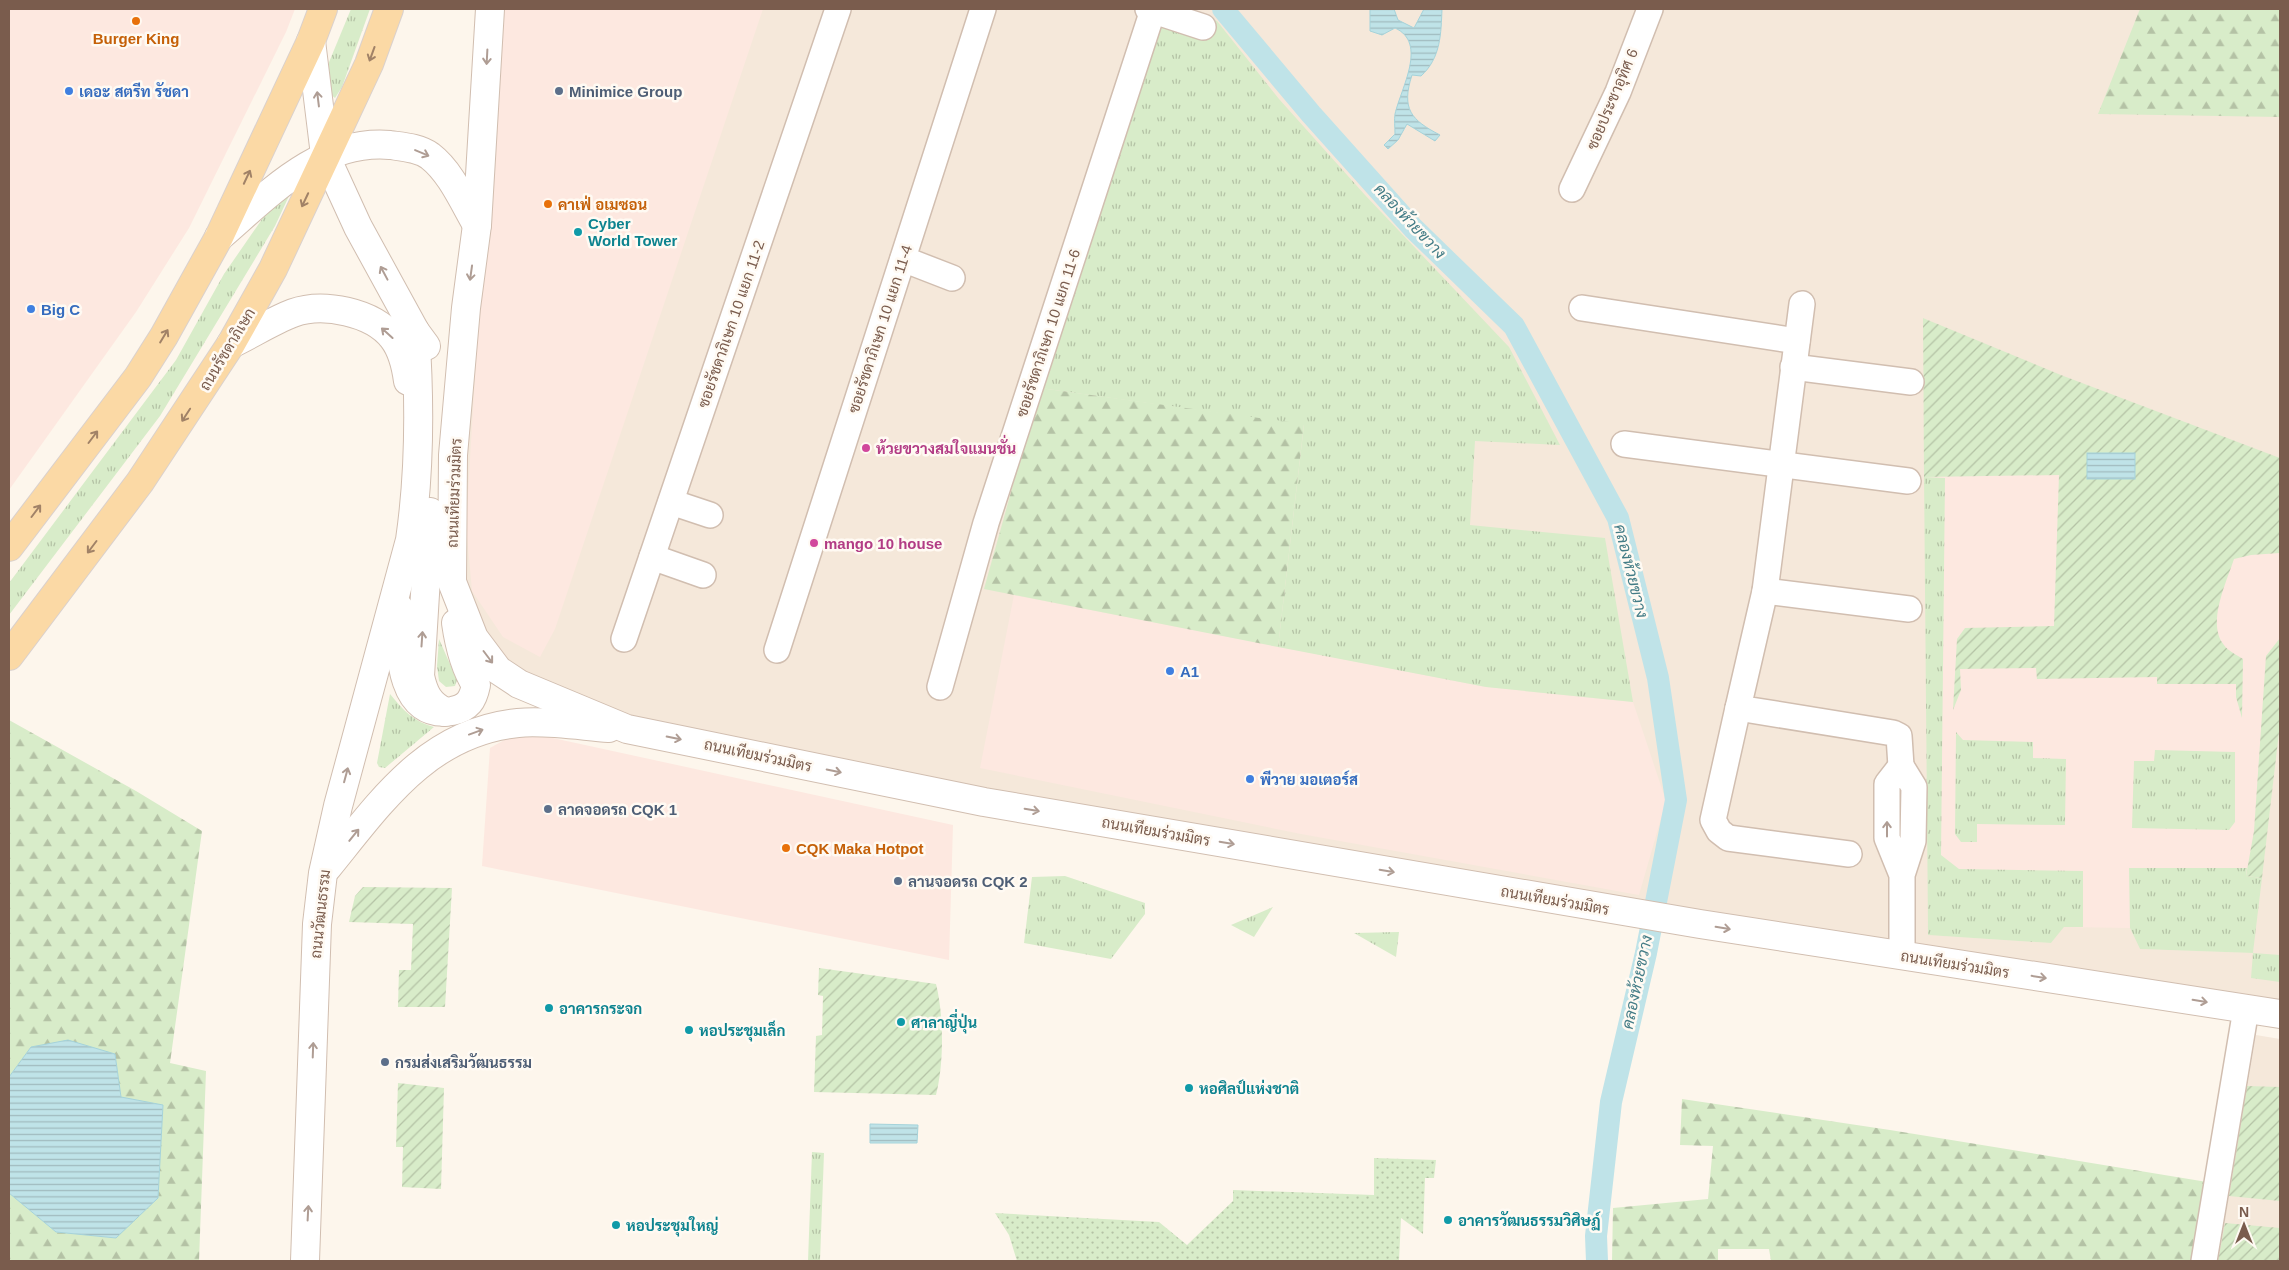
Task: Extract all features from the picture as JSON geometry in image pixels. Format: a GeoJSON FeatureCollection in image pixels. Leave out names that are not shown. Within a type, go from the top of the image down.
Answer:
{"type":"FeatureCollection","features":[{"type":"Feature","properties":{"kind":"main road"},"geometry":{"type":"LineString","coordinates":[[9,547],[138,377],[219,237],[311,41],[323,9]]}},
{"type":"Feature","properties":{"kind":"main road","name":"ถนนรัชดาภิเษก"},"geometry":{"type":"LineString","coordinates":[[9,656],[140,482],[231,344],[273,270],[369,64],[389,9]]}},
{"type":"Feature","properties":{"kind":"street","name":"ถนนเทียมร่วมมิตร"},"geometry":{"type":"LineString","coordinates":[[490,9],[478,225],[466,308],[454,455],[452,582],[474,638],[498,670],[519,684],[627,729],[984,802],[1625,912],[2280,1014]]}},
{"type":"Feature","properties":{"kind":"street","name":"ซอยรัชดาภิเษก 10 แยก 11-2"},"geometry":{"type":"LineString","coordinates":[[624,639],[838,9]]}},
{"type":"Feature","properties":{"kind":"street","name":"ซอยรัชดาภิเษก 10 แยก 11-4"},"geometry":{"type":"LineString","coordinates":[[777,650],[983,9]]}},
{"type":"Feature","properties":{"kind":"street","name":"ซอยประชาอุทิศ 6"},"geometry":{"type":"LineString","coordinates":[[1572,189],[1618,92],[1650,9]]}},
{"type":"Feature","properties":{"kind":"street"},"geometry":{"type":"LineString","coordinates":[[1151,10],[1203,28]]}},
{"type":"Feature","properties":{"kind":"street","name":"ซอยรัชดาภิเษก 10 แยก 11-6"},"geometry":{"type":"LineString","coordinates":[[940,687],[986,523],[1151,10]]}},
{"type":"Feature","properties":{"kind":"street"},"geometry":{"type":"LineString","coordinates":[[311,41],[325,155],[358,227],[416,332],[427,346],[433,365],[434,417],[420,676],[423,692],[432,705],[445,712]]}},
{"type":"Feature","properties":{"kind":"street"},"geometry":{"type":"LineString","coordinates":[[219,237],[292,175],[325,155],[375,144],[408,147],[430,156],[446,173],[478,225]]}},
{"type":"Feature","properties":{"kind":"street"},"geometry":{"type":"LineString","coordinates":[[903,260],[952,278]]}},
{"type":"Feature","properties":{"kind":"street"},"geometry":{"type":"LineString","coordinates":[[1802,304],[1765,590],[1713,820],[1719,831],[1728,838],[1849,854]]}},
{"type":"Feature","properties":{"kind":"street"},"geometry":{"type":"LineString","coordinates":[[1582,308],[1797,341]]}},
{"type":"Feature","properties":{"kind":"street"},"geometry":{"type":"LineString","coordinates":[[231,344],[294,313],[308,310],[320,309],[341,312],[374,321],[393,338],[405,362],[417,445]]}},
{"type":"Feature","properties":{"kind":"street"},"geometry":{"type":"LineString","coordinates":[[416,332],[419,388],[416,503],[410,540],[399,576],[400,653],[406,682],[416,700],[432,711],[445,712],[460,709],[472,701],[476,685],[458,637],[452,582]]}},
{"type":"Feature","properties":{"kind":"street"},"geometry":{"type":"LineString","coordinates":[[1794,367],[1911,382]]}},
{"type":"Feature","properties":{"kind":"street"},"geometry":{"type":"LineString","coordinates":[[1624,444],[1908,481]]}},
{"type":"Feature","properties":{"kind":"street"},"geometry":{"type":"LineString","coordinates":[[671,502],[710,515]]}},
{"type":"Feature","properties":{"kind":"street"},"geometry":{"type":"LineString","coordinates":[[652,557],[703,575]]}},
{"type":"Feature","properties":{"kind":"street","name":"ถนนวัฒนธรรม"},"geometry":{"type":"LineString","coordinates":[[305,1261],[316,924],[323,873],[338,806],[399,576]]}},
{"type":"Feature","properties":{"kind":"street"},"geometry":{"type":"LineString","coordinates":[[1765,590],[1909,609]]}},
{"type":"Feature","properties":{"kind":"street"},"geometry":{"type":"LineString","coordinates":[[1738,708],[1899,736],[1901,766],[1888,784],[1887,838],[1902,874],[1902,956]]}},
{"type":"Feature","properties":{"kind":"street"},"geometry":{"type":"LineString","coordinates":[[323,873],[393,787],[425,760],[475,731],[519,722],[627,729]]}},
{"type":"Feature","properties":{"kind":"street"},"geometry":{"type":"LineString","coordinates":[[2204,1261],[2246,1008]]}},
{"type":"Feature","properties":{"kind":"shaded area"},"geometry":{"type":"Polygon","coordinates":[[[9,9],[295,9],[286,32],[189,228],[136,312],[9,490],[9,9]]]}},
{"type":"Feature","properties":{"kind":"shaded area"},"geometry":{"type":"Polygon","coordinates":[[[490,9],[2280,9],[2280,1014],[984,802],[554,697],[474,638],[451,517],[490,9]]]}},
{"type":"Feature","properties":{"kind":"shaded area"},"geometry":{"type":"Polygon","coordinates":[[[499,9],[763,9],[555,629],[540,657],[503,637],[472,591],[466,526],[492,90],[499,9]]]}},
{"type":"Feature","properties":{"kind":"shaded area"},"geometry":{"type":"Polygon","coordinates":[[[1923,318],[2061,375],[2280,458],[2280,724],[2253,953],[2140,949],[2130,928],[2064,927],[2051,943],[1928,935],[1923,318]]]}},
{"type":"Feature","properties":{"kind":"shaded area"},"geometry":{"type":"Polygon","coordinates":[[[1014,595],[1486,687],[1633,702],[1666,801],[1639,895],[1301,834],[980,768],[1014,595]]]}},
{"type":"Feature","properties":{"kind":"shaded area"},"geometry":{"type":"Polygon","coordinates":[[[513,735],[539,735],[953,825],[949,960],[482,866],[490,748],[513,735]]]}},
{"type":"Feature","properties":{"kind":"shaded area"},"geometry":{"type":"Polygon","coordinates":[[[2256,1035],[2280,1039],[2280,1261],[2218,1261],[2256,1035]]]}},
{"type":"Feature","properties":{"kind":"green space"},"geometry":{"type":"Polygon","coordinates":[[[351,9],[370,9],[342,87],[335,98],[330,94],[327,67],[351,9]]]}},
{"type":"Feature","properties":{"kind":"green space"},"geometry":{"type":"Polygon","coordinates":[[[1164,9],[1185,9],[1217,21],[1279,99],[1365,195],[1509,347],[1560,445],[1475,441],[1470,525],[1605,538],[1633,702],[1486,687],[1278,647],[1304,425],[1040,388],[1164,9]]]}},
{"type":"Feature","properties":{"kind":"green space"},"geometry":{"type":"Polygon","coordinates":[[[2140,9],[2280,9],[2280,117],[2098,114],[2140,9]]]}},
{"type":"Feature","properties":{"kind":"green space"},"geometry":{"type":"Polygon","coordinates":[[[285,194],[289,196],[275,226],[160,416],[9,615],[9,583],[176,360],[224,274],[267,212],[285,194]]]}},
{"type":"Feature","properties":{"kind":"green space"},"geometry":{"type":"Polygon","coordinates":[[[1923,318],[2061,375],[2280,458],[2280,553],[2251,555],[2234,559],[2217,614],[2219,636],[2224,645],[2243,659],[2242,718],[2236,697],[2236,684],[2157,684],[2157,677],[2037,679],[2036,668],[1960,669],[1961,690],[1953,710],[1957,639],[1965,628],[2054,626],[2059,475],[1924,477],[1923,318]]]}},
{"type":"Feature","properties":{"kind":"green space"},"geometry":{"type":"Polygon","coordinates":[[[1040,388],[1304,424],[1278,647],[984,589],[1040,388]]]}},
{"type":"Feature","properties":{"kind":"green space"},"geometry":{"type":"Polygon","coordinates":[[[1924,477],[1945,478],[1941,855],[1959,869],[2083,871],[2083,927],[2064,927],[2051,943],[1928,935],[1924,477]]]}},
{"type":"Feature","properties":{"kind":"green space"},"geometry":{"type":"Polygon","coordinates":[[[2280,638],[2280,724],[2262,878],[2246,876],[2254,831],[2266,656],[2280,638]]]}},
{"type":"Feature","properties":{"kind":"green space"},"geometry":{"type":"Polygon","coordinates":[[[439,639],[457,680],[455,686],[446,687],[439,681],[437,666],[439,639]]]}},
{"type":"Feature","properties":{"kind":"green space"},"geometry":{"type":"Polygon","coordinates":[[[390,694],[409,715],[434,727],[385,768],[379,767],[377,763],[390,694]]]}},
{"type":"Feature","properties":{"kind":"green space"},"geometry":{"type":"Polygon","coordinates":[[[9,720],[136,791],[202,831],[170,1063],[206,1071],[199,1261],[9,1261],[9,1193],[56,1232],[115,1238],[158,1198],[163,1106],[121,1097],[115,1054],[31,1047],[9,1077],[9,720]]]}},
{"type":"Feature","properties":{"kind":"green space"},"geometry":{"type":"Polygon","coordinates":[[[1956,732],[1963,740],[2033,742],[2033,758],[2066,759],[2065,825],[1977,824],[1977,842],[1961,842],[1955,834],[1956,732]]]}},
{"type":"Feature","properties":{"kind":"green space"},"geometry":{"type":"Polygon","coordinates":[[[2155,750],[2235,752],[2235,822],[2229,830],[2132,828],[2134,761],[2154,761],[2155,750]]]}},
{"type":"Feature","properties":{"kind":"green space"},"geometry":{"type":"Polygon","coordinates":[[[2129,868],[2247,868],[2246,876],[2262,878],[2253,953],[2140,949],[2130,928],[2129,868]]]}},
{"type":"Feature","properties":{"kind":"green space"},"geometry":{"type":"Polygon","coordinates":[[[1065,876],[1145,903],[1145,914],[1111,959],[1024,943],[1032,877],[1065,876]]]}},
{"type":"Feature","properties":{"kind":"green space"},"geometry":{"type":"Polygon","coordinates":[[[363,887],[452,888],[445,1007],[398,1007],[399,970],[411,970],[413,924],[349,922],[355,896],[363,887]]]}},
{"type":"Feature","properties":{"kind":"green space"},"geometry":{"type":"Polygon","coordinates":[[[1273,907],[1254,937],[1231,925],[1273,907]]]}},
{"type":"Feature","properties":{"kind":"green space"},"geometry":{"type":"Polygon","coordinates":[[[1399,932],[1396,957],[1354,933],[1399,932]]]}},
{"type":"Feature","properties":{"kind":"green space"},"geometry":{"type":"Polygon","coordinates":[[[2253,953],[2280,955],[2280,982],[2251,978],[2253,953]]]}},
{"type":"Feature","properties":{"kind":"green space"},"geometry":{"type":"Polygon","coordinates":[[[819,968],[936,984],[941,1010],[942,1054],[936,1095],[814,1092],[816,1036],[822,1035],[823,996],[818,995],[819,968]]]}},
{"type":"Feature","properties":{"kind":"green space"},"geometry":{"type":"Polygon","coordinates":[[[398,1083],[444,1088],[441,1189],[402,1187],[403,1147],[396,1147],[398,1083]]]}},
{"type":"Feature","properties":{"kind":"green space"},"geometry":{"type":"Polygon","coordinates":[[[2247,1086],[2280,1087],[2280,1201],[2229,1196],[2247,1086]]]}},
{"type":"Feature","properties":{"kind":"green space"},"geometry":{"type":"Polygon","coordinates":[[[1682,1099],[1890,1130],[2207,1182],[2194,1261],[1771,1261],[1769,1249],[1718,1249],[1718,1261],[1612,1261],[1613,1208],[1708,1199],[1713,1146],[1680,1145],[1682,1099]]]}},
{"type":"Feature","properties":{"kind":"green space"},"geometry":{"type":"Polygon","coordinates":[[[812,1152],[824,1153],[820,1261],[808,1261],[812,1152]]]}},
{"type":"Feature","properties":{"kind":"green space"},"geometry":{"type":"Polygon","coordinates":[[[1374,1158],[1436,1160],[1434,1178],[1425,1178],[1423,1234],[1401,1218],[1399,1261],[1017,1261],[1009,1235],[995,1213],[1159,1222],[1187,1245],[1233,1201],[1233,1190],[1374,1195],[1374,1158]]]}},
{"type":"Feature","properties":{"kind":"green space"},"geometry":{"type":"Polygon","coordinates":[[[2225,1223],[2280,1228],[2280,1261],[2218,1261],[2225,1223]]]}},
{"type":"Feature","properties":{"kind":"water"},"geometry":{"type":"Polygon","coordinates":[[[1370,9],[1394,9],[1398,20],[1414,28],[1424,9],[1442,9],[1439,45],[1433,61],[1421,76],[1412,75],[1408,97],[1408,105],[1415,118],[1440,135],[1435,141],[1407,124],[1398,140],[1388,149],[1384,145],[1395,134],[1395,114],[1410,67],[1410,44],[1405,35],[1395,28],[1382,35],[1370,31],[1370,9]]]}},
{"type":"Feature","properties":{"kind":"water"},"geometry":{"type":"Polygon","coordinates":[[[2087,453],[2135,453],[2135,479],[2087,479],[2087,453]]]}},
{"type":"Feature","properties":{"kind":"water"},"geometry":{"type":"Polygon","coordinates":[[[68,1040],[115,1054],[121,1097],[163,1105],[158,1198],[116,1238],[56,1232],[9,1193],[9,1077],[31,1047],[68,1040]]]}},
{"type":"Feature","properties":{"kind":"water"},"geometry":{"type":"Polygon","coordinates":[[[870,1124],[918,1125],[917,1143],[870,1143],[870,1124]]]}},
{"type":"Feature","properties":{"kind":"waterway","name":"คลองห้วยขวาง"},"geometry":{"type":"LineString","coordinates":[[1223,9],[1311,114],[1413,228],[1514,326],[1618,518],[1658,678],[1676,800],[1646,953],[1611,1102],[1596,1236],[1597,1261]]}},
{"type":"Feature","properties":{"kind":"place","name":"Burger King"},"geometry":{"type":"Point","coordinates":[136,21]}},
{"type":"Feature","properties":{"kind":"place","name":"เดอะ สตรีท รัชดา"},"geometry":{"type":"Point","coordinates":[69,91]}},
{"type":"Feature","properties":{"kind":"place","name":"Minimice Group"},"geometry":{"type":"Point","coordinates":[559,91]}},
{"type":"Feature","properties":{"kind":"place","name":"คาเฟ่ อเมซอน"},"geometry":{"type":"Point","coordinates":[548,204]}},
{"type":"Feature","properties":{"kind":"place","name":"Cyber World Tower"},"geometry":{"type":"Point","coordinates":[578,232]}},
{"type":"Feature","properties":{"kind":"place","name":"Big C"},"geometry":{"type":"Point","coordinates":[31,309]}},
{"type":"Feature","properties":{"kind":"place","name":"ห้วยขวางสมใจแมนชั่น"},"geometry":{"type":"Point","coordinates":[866,448]}},
{"type":"Feature","properties":{"kind":"place","name":"mango 10 house"},"geometry":{"type":"Point","coordinates":[814,543]}},
{"type":"Feature","properties":{"kind":"place","name":"A1"},"geometry":{"type":"Point","coordinates":[1170,671]}},
{"type":"Feature","properties":{"kind":"place","name":"พีวาย มอเตอร์ส"},"geometry":{"type":"Point","coordinates":[1250,779]}},
{"type":"Feature","properties":{"kind":"place","name":"ลาดจอดรถ CQK 1"},"geometry":{"type":"Point","coordinates":[548,809]}},
{"type":"Feature","properties":{"kind":"place","name":"CQK Maka Hotpot"},"geometry":{"type":"Point","coordinates":[786,848]}},
{"type":"Feature","properties":{"kind":"place","name":"ลานจอดรถ CQK 2"},"geometry":{"type":"Point","coordinates":[898,881]}},
{"type":"Feature","properties":{"kind":"place","name":"อาคารกระจก"},"geometry":{"type":"Point","coordinates":[549,1008]}},
{"type":"Feature","properties":{"kind":"place","name":"ศาลาญี่ปุ่น"},"geometry":{"type":"Point","coordinates":[901,1022]}},
{"type":"Feature","properties":{"kind":"place","name":"หอประชุมเล็ก"},"geometry":{"type":"Point","coordinates":[689,1030]}},
{"type":"Feature","properties":{"kind":"place","name":"กรมส่งเสริมวัฒนธรรม"},"geometry":{"type":"Point","coordinates":[385,1062]}},
{"type":"Feature","properties":{"kind":"place","name":"หอศิลป์แห่งชาติ"},"geometry":{"type":"Point","coordinates":[1189,1088]}},
{"type":"Feature","properties":{"kind":"place","name":"อาคารวัฒนธรรมวิศิษฏ์"},"geometry":{"type":"Point","coordinates":[1448,1220]}},
{"type":"Feature","properties":{"kind":"place","name":"หอประชุมใหญ่"},"geometry":{"type":"Point","coordinates":[616,1225]}}]}
